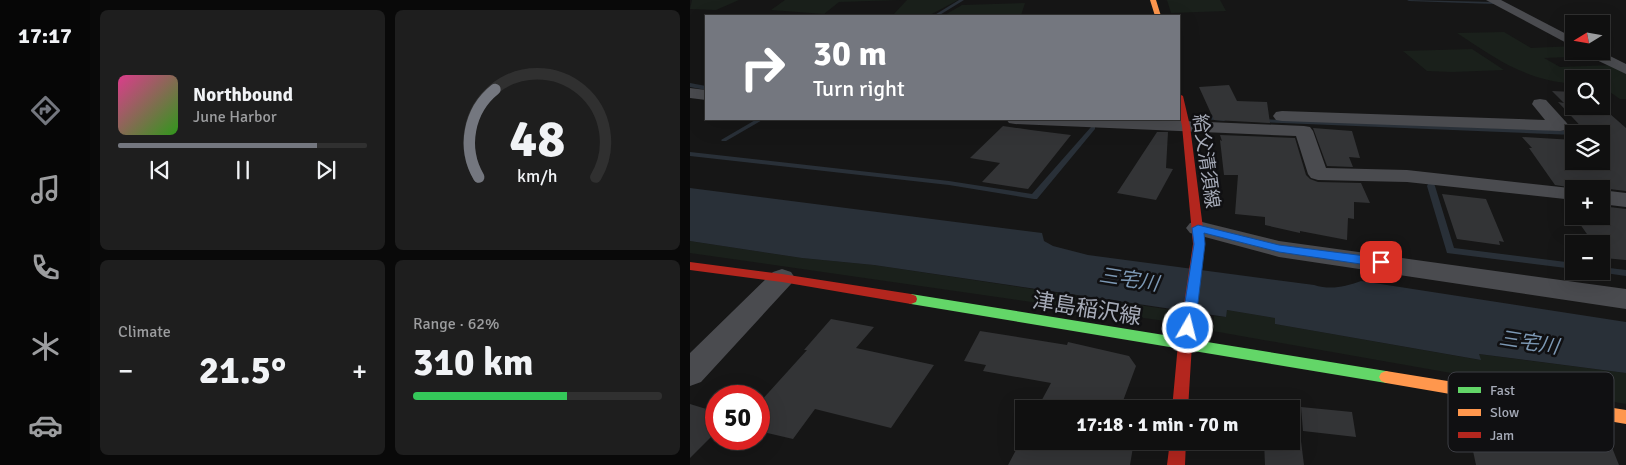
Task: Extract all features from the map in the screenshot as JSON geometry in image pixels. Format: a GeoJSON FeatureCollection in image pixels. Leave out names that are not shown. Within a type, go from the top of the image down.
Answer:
{"type":"FeatureCollection","features":[{"type":"Feature","properties":{"kind":"main road"},"geometry":{"type":"LineString","coordinates":[[1153,0],[1158,15]]}},
{"type":"Feature","properties":{"kind":"main road","name":"給父清須線"},"geometry":{"type":"LineString","coordinates":[[1181,400],[1185,344],[1199,236],[1183,111]]}},
{"type":"Feature","properties":{"kind":"main road","name":"津島稲沢線"},"geometry":{"type":"LineString","coordinates":[[690,266],[782,278],[1448,388]]}},
{"type":"Feature","properties":{"kind":"main road"},"geometry":{"type":"LineString","coordinates":[[1176,465],[1177,450]]}},
{"type":"Feature","properties":{"kind":"street"},"geometry":{"type":"LineString","coordinates":[[1492,0],[1565,38]]}},
{"type":"Feature","properties":{"kind":"street"},"geometry":{"type":"LineString","coordinates":[[1607,60],[1626,70]]}},
{"type":"Feature","properties":{"kind":"street"},"geometry":{"type":"LineString","coordinates":[[690,93],[705,96]]}},
{"type":"Feature","properties":{"kind":"street"},"geometry":{"type":"LineString","coordinates":[[1183,111],[1560,126],[1540,104]]}},
{"type":"Feature","properties":{"kind":"street"},"geometry":{"type":"LineString","coordinates":[[1183,111],[1304,131],[1318,174],[1407,176],[1565,193]]}},
{"type":"Feature","properties":{"kind":"street"},"geometry":{"type":"LineString","coordinates":[[1610,198],[1626,200]]}},
{"type":"Feature","properties":{"kind":"street"},"geometry":{"type":"LineString","coordinates":[[1199,236],[1626,299]]}},
{"type":"Feature","properties":{"kind":"street"},"geometry":{"type":"LineString","coordinates":[[690,373],[782,278]]}},
{"type":"Feature","properties":{"kind":"shaded area"},"geometry":{"type":"Polygon","coordinates":[[[692,0],[739,0],[716,10],[690,9],[692,0]]]}},
{"type":"Feature","properties":{"kind":"shaded area"},"geometry":{"type":"Polygon","coordinates":[[[785,0],[901,0],[839,2],[824,14],[771,10],[785,0]]]}},
{"type":"Feature","properties":{"kind":"shaded area"},"geometry":{"type":"Polygon","coordinates":[[[907,0],[958,0],[930,15],[893,15],[907,0]]]}},
{"type":"Feature","properties":{"kind":"shaded area"},"geometry":{"type":"Polygon","coordinates":[[[1167,0],[1220,0],[1226,11],[1171,13],[1167,0]]]}},
{"type":"Feature","properties":{"kind":"shaded area"},"geometry":{"type":"Polygon","coordinates":[[[1025,3],[1021,15],[945,15],[962,5],[1025,3]]]}},
{"type":"Feature","properties":{"kind":"shaded area"},"geometry":{"type":"Polygon","coordinates":[[[1504,32],[1531,48],[1565,46],[1565,57],[1544,58],[1560,67],[1613,65],[1626,72],[1626,99],[1620,99],[1610,92],[1610,70],[1565,70],[1565,83],[1557,82],[1512,67],[1457,33],[1504,32]]]}},
{"type":"Feature","properties":{"kind":"shaded area"},"geometry":{"type":"Polygon","coordinates":[[[1472,49],[1504,70],[1427,71],[1403,51],[1472,49]]]}},
{"type":"Feature","properties":{"kind":"shaded area"},"geometry":{"type":"Polygon","coordinates":[[[690,241],[802,258],[874,265],[1172,310],[1172,322],[690,253],[690,241]]]}},
{"type":"Feature","properties":{"kind":"shaded area"},"geometry":{"type":"Polygon","coordinates":[[[1227,310],[1275,318],[1275,324],[1480,360],[1478,354],[1626,373],[1626,404],[1614,402],[1614,372],[1448,373],[1213,331],[1214,316],[1225,317],[1227,310]]]}},
{"type":"Feature","properties":{"kind":"water","name":"三宅川"},"geometry":{"type":"Polygon","coordinates":[[[690,188],[1042,233],[1044,241],[1053,246],[1088,255],[1332,288],[1361,281],[1626,322],[1626,373],[1479,354],[1481,360],[1275,324],[1275,318],[1227,310],[1226,317],[874,265],[802,258],[690,241],[690,188]]]}},
{"type":"Feature","properties":{"kind":"building"},"geometry":{"type":"Polygon","coordinates":[[[1229,85],[1237,101],[1267,102],[1270,123],[1214,120],[1199,87],[1229,85]]]}},
{"type":"Feature","properties":{"kind":"building"},"geometry":{"type":"Polygon","coordinates":[[[1552,91],[1565,92],[1565,109],[1558,102],[1564,103],[1552,91]]]}},
{"type":"Feature","properties":{"kind":"building"},"geometry":{"type":"Polygon","coordinates":[[[1610,114],[1626,128],[1626,191],[1610,189],[1610,180],[1565,180],[1565,187],[1555,185],[1529,148],[1532,148],[1522,137],[1565,139],[1565,170],[1610,170],[1610,125],[1580,125],[1570,115],[1610,114]]]}},
{"type":"Feature","properties":{"kind":"building"},"geometry":{"type":"Polygon","coordinates":[[[1003,126],[1071,135],[1028,189],[982,182],[1000,163],[970,158],[1003,126]]]}},
{"type":"Feature","properties":{"kind":"building"},"geometry":{"type":"Polygon","coordinates":[[[1313,128],[1352,131],[1360,158],[1349,157],[1353,167],[1327,166],[1313,128]]]}},
{"type":"Feature","properties":{"kind":"building"},"geometry":{"type":"Polygon","coordinates":[[[1157,132],[1168,132],[1166,168],[1173,169],[1156,200],[1117,193],[1157,132]]]}},
{"type":"Feature","properties":{"kind":"building"},"geometry":{"type":"Polygon","coordinates":[[[1220,135],[1295,138],[1306,175],[1310,179],[1318,182],[1361,183],[1370,203],[1354,202],[1354,219],[1348,218],[1347,240],[1300,231],[1300,233],[1265,225],[1265,217],[1235,214],[1238,175],[1224,175],[1220,135]]]}},
{"type":"Feature","properties":{"kind":"building"},"geometry":{"type":"Polygon","coordinates":[[[1442,194],[1486,199],[1504,242],[1499,241],[1500,245],[1457,239],[1442,194]]]}},
{"type":"Feature","properties":{"kind":"building"},"geometry":{"type":"Polygon","coordinates":[[[1610,207],[1626,209],[1626,260],[1610,259],[1610,235],[1588,235],[1581,225],[1610,225],[1610,207]]]}},
{"type":"Feature","properties":{"kind":"building"},"geometry":{"type":"Polygon","coordinates":[[[831,319],[874,327],[856,348],[934,365],[891,428],[815,409],[793,439],[770,434],[770,391],[807,350],[804,350],[831,319]]]}},
{"type":"Feature","properties":{"kind":"building"},"geometry":{"type":"Polygon","coordinates":[[[980,331],[1067,345],[1068,342],[1129,356],[1136,366],[1123,400],[1042,400],[1051,383],[983,371],[986,365],[964,361],[980,331]]]}},
{"type":"Feature","properties":{"kind":"building"},"geometry":{"type":"Polygon","coordinates":[[[690,404],[705,409],[705,443],[690,458],[690,404]]]}},
{"type":"Feature","properties":{"kind":"building"},"geometry":{"type":"Polygon","coordinates":[[[1301,407],[1352,412],[1356,437],[1303,431],[1301,407]]]}},
{"type":"Feature","properties":{"kind":"building"},"geometry":{"type":"Polygon","coordinates":[[[1301,441],[1304,465],[1265,465],[1264,450],[1300,450],[1301,441]]]}},
{"type":"Feature","properties":{"kind":"building"},"geometry":{"type":"Polygon","coordinates":[[[1016,450],[1132,450],[1130,465],[1008,465],[1016,450]]]}},
{"type":"Feature","properties":{"kind":"building"},"geometry":{"type":"Polygon","coordinates":[[[1473,452],[1614,452],[1619,465],[1476,465],[1473,452]]]}},
{"type":"Feature","properties":{"kind":"waterway"},"geometry":{"type":"LineString","coordinates":[[937,15],[962,0]]}},
{"type":"Feature","properties":{"kind":"waterway"},"geometry":{"type":"LineString","coordinates":[[1409,0],[1494,3]]}},
{"type":"Feature","properties":{"kind":"waterway"},"geometry":{"type":"LineString","coordinates":[[690,85],[705,88]]}},
{"type":"Feature","properties":{"kind":"waterway"},"geometry":{"type":"LineString","coordinates":[[1207,118],[1224,119]]}},
{"type":"Feature","properties":{"kind":"waterway"},"geometry":{"type":"LineString","coordinates":[[724,140],[759,120]]}},
{"type":"Feature","properties":{"kind":"waterway"},"geometry":{"type":"LineString","coordinates":[[1260,121],[1565,133]]}},
{"type":"Feature","properties":{"kind":"waterway"},"geometry":{"type":"LineString","coordinates":[[690,154],[949,183],[1034,197],[1093,128]]}},
{"type":"Feature","properties":{"kind":"waterway"},"geometry":{"type":"LineString","coordinates":[[1431,186],[1450,251],[1565,265]]}},
{"type":"Feature","properties":{"kind":"waterway"},"geometry":{"type":"LineString","coordinates":[[1610,271],[1626,273]]}},
{"type":"Feature","properties":{"kind":"traffic: fast"},"geometry":{"type":"LineString","coordinates":[[911,299],[1386,377]]}},
{"type":"Feature","properties":{"kind":"traffic: slow"},"geometry":{"type":"LineString","coordinates":[[1153,0],[1158,15]]}},
{"type":"Feature","properties":{"kind":"traffic: slow"},"geometry":{"type":"LineString","coordinates":[[1386,377],[1448,387]]}},
{"type":"Feature","properties":{"kind":"traffic: slow"},"geometry":{"type":"LineString","coordinates":[[1614,415],[1626,417]]}},
{"type":"Feature","properties":{"kind":"traffic: jam"},"geometry":{"type":"LineString","coordinates":[[1180,100],[1186,126],[1199,244],[1185,344],[1181,400]]}},
{"type":"Feature","properties":{"kind":"traffic: jam"},"geometry":{"type":"LineString","coordinates":[[690,266],[782,278],[911,299]]}},
{"type":"Feature","properties":{"kind":"traffic: jam"},"geometry":{"type":"LineString","coordinates":[[1176,465],[1177,450]]}},
{"type":"Feature","properties":{"kind":"route"},"geometry":{"type":"LineString","coordinates":[[1188,328],[1199,244],[1198,228],[1279,249],[1381,262]]}}]}
